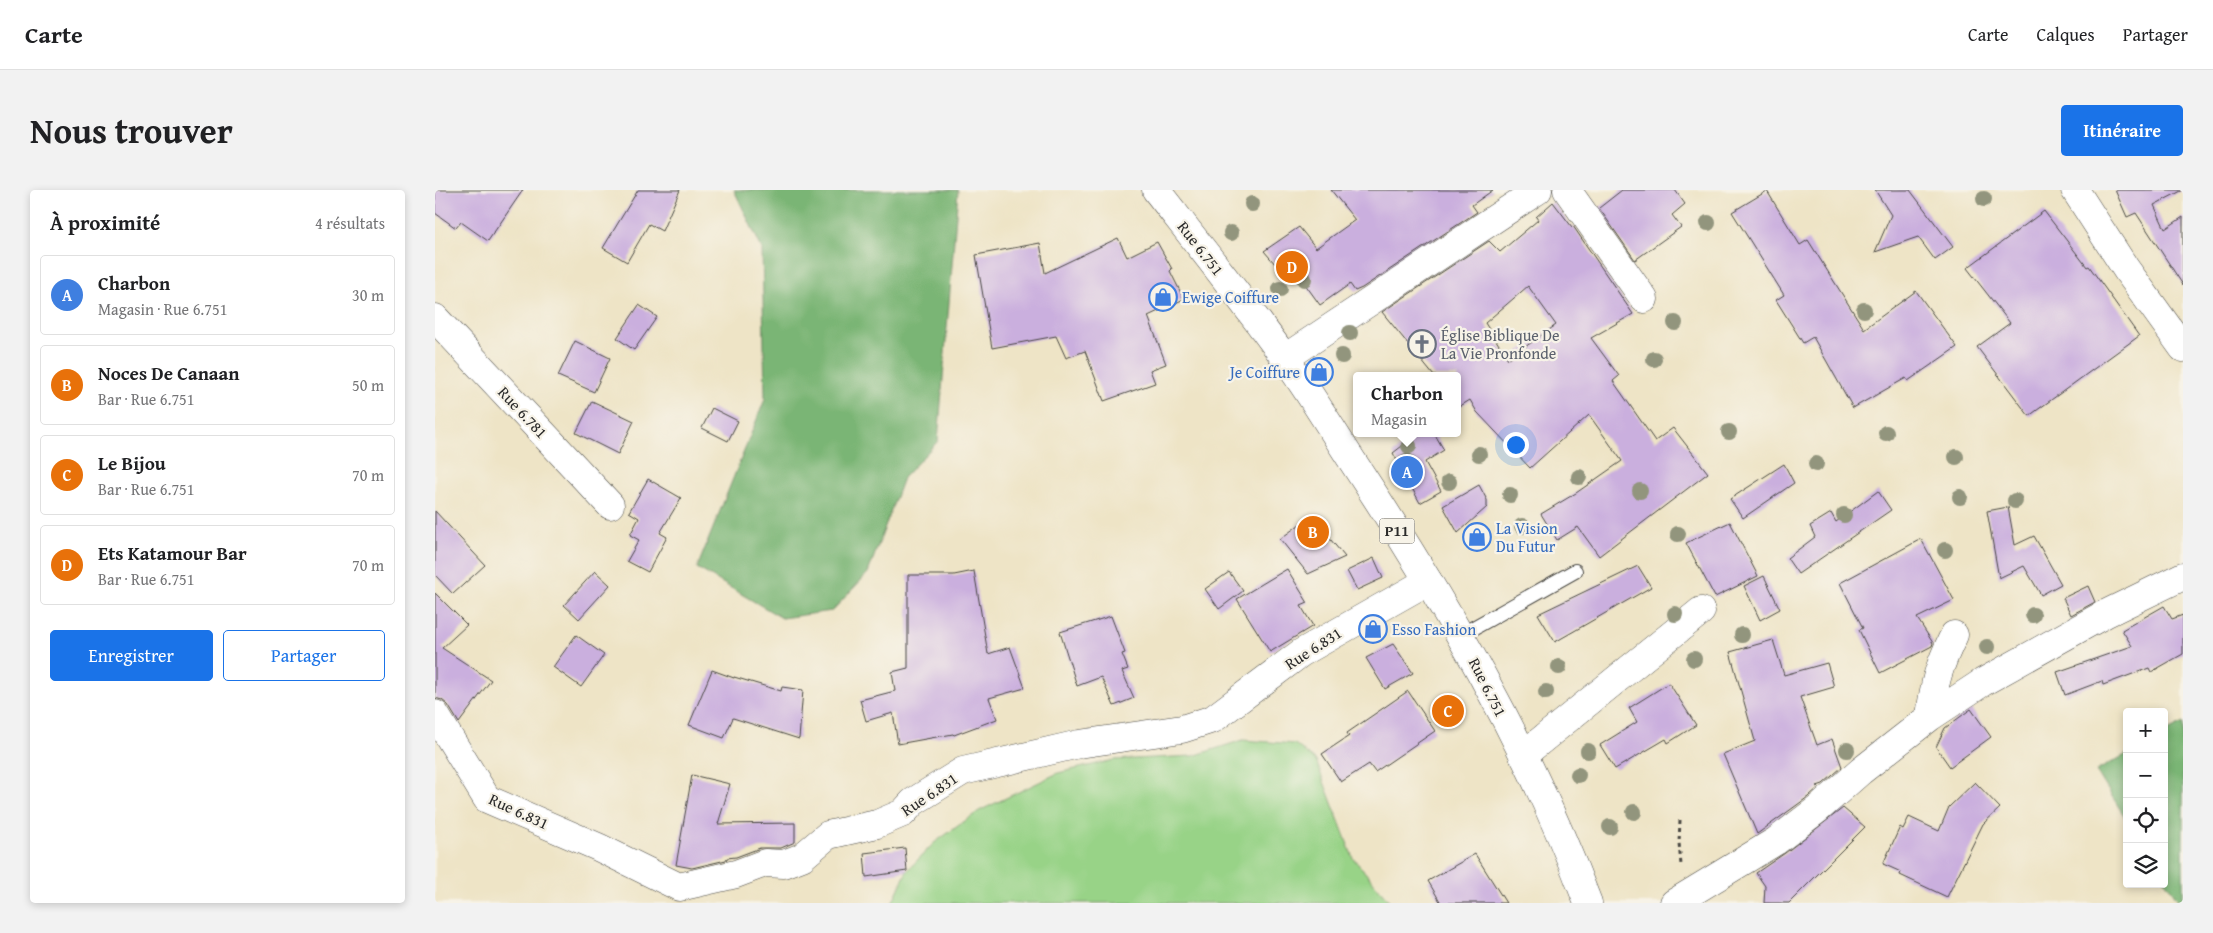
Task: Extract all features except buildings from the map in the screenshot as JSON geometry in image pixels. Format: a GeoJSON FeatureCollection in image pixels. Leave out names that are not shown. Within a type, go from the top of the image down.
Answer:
{"type":"FeatureCollection","features":[{"type":"Feature","properties":{"kind":"street","name":"Rue 6.751"},"geometry":{"type":"LineString","coordinates":[[1156,190],[1285,358],[1429,581],[1461,635],[1523,755],[1574,867],[1588,903]]}},
{"type":"Feature","properties":{"kind":"street"},"geometry":{"type":"LineString","coordinates":[[1285,358],[1538,190]]}},
{"type":"Feature","properties":{"kind":"street"},"geometry":{"type":"LineString","coordinates":[[1567,190],[1644,299]]}},
{"type":"Feature","properties":{"kind":"street"},"geometry":{"type":"LineString","coordinates":[[2075,190],[2126,268],[2183,348]]}},
{"type":"Feature","properties":{"kind":"street","name":"Rue 6.781"},"geometry":{"type":"LineString","coordinates":[[435,318],[609,505]]}},
{"type":"Feature","properties":{"kind":"street"},"geometry":{"type":"LineString","coordinates":[[1680,899],[1776,841],[1930,717],[1983,682],[2105,614],[2183,576]]}},
{"type":"Feature","properties":{"kind":"street","name":"Rue 6.831"},"geometry":{"type":"LineString","coordinates":[[435,714],[487,799],[598,846],[679,888],[736,874],[765,863],[784,864],[802,857],[828,835],[877,824],[903,814],[913,802],[963,771],[1079,744],[1182,729],[1213,719],[1301,653],[1429,581]]}},
{"type":"Feature","properties":{"kind":"street"},"geometry":{"type":"LineString","coordinates":[[1523,755],[1701,611]]}},
{"type":"Feature","properties":{"kind":"street"},"geometry":{"type":"LineString","coordinates":[[1930,717],[1934,683],[1954,635]]}},
{"type":"Feature","properties":{"kind":"lane"},"geometry":{"type":"LineString","coordinates":[[1461,635],[1575,572]]}},
{"type":"Feature","properties":{"kind":"path"},"geometry":{"type":"LineString","coordinates":[[1679,820],[1680,899]]}},
{"type":"Feature","properties":{"kind":"green space"},"geometry":{"type":"Polygon","coordinates":[[[734,190],[958,190],[938,441],[903,478],[868,573],[832,611],[782,618],[697,568],[765,399],[762,249],[734,190]]]}},
{"type":"Feature","properties":{"kind":"green space"},"geometry":{"type":"Polygon","coordinates":[[[2183,723],[2183,903],[2180,903],[2168,885],[2168,731],[2183,723]]]}},
{"type":"Feature","properties":{"kind":"green space"},"geometry":{"type":"Polygon","coordinates":[[[1243,740],[1295,744],[1316,761],[1353,858],[1391,903],[892,903],[907,871],[934,843],[979,811],[1058,773],[1114,760],[1193,756],[1243,740]]]}},
{"type":"Feature","properties":{"kind":"green space"},"geometry":{"type":"Polygon","coordinates":[[[2123,756],[2123,814],[2096,771],[2123,756]]]}},
{"type":"Feature","properties":{"kind":"place","name":"Ets Katamour Bar"},"geometry":{"type":"Point","coordinates":[1292,267]}},
{"type":"Feature","properties":{"kind":"place","name":"Ewige Coiffure"},"geometry":{"type":"Point","coordinates":[1163,297]}},
{"type":"Feature","properties":{"kind":"place","name":"Église Biblique De La Vie Pronfonde"},"geometry":{"type":"Point","coordinates":[1422,344]}},
{"type":"Feature","properties":{"kind":"place","name":"Je Coiffure"},"geometry":{"type":"Point","coordinates":[1319,372]}},
{"type":"Feature","properties":{"kind":"place","name":"Charbon"},"geometry":{"type":"Point","coordinates":[1407,472]}},
{"type":"Feature","properties":{"kind":"place","name":"Noces De Canaan"},"geometry":{"type":"Point","coordinates":[1313,532]}},
{"type":"Feature","properties":{"kind":"place","name":"La Vision Du Futur"},"geometry":{"type":"Point","coordinates":[1477,537]}},
{"type":"Feature","properties":{"kind":"place","name":"Esso Fashion"},"geometry":{"type":"Point","coordinates":[1373,629]}},
{"type":"Feature","properties":{"kind":"place","name":"Le Bijou"},"geometry":{"type":"Point","coordinates":[1448,711]}}]}
